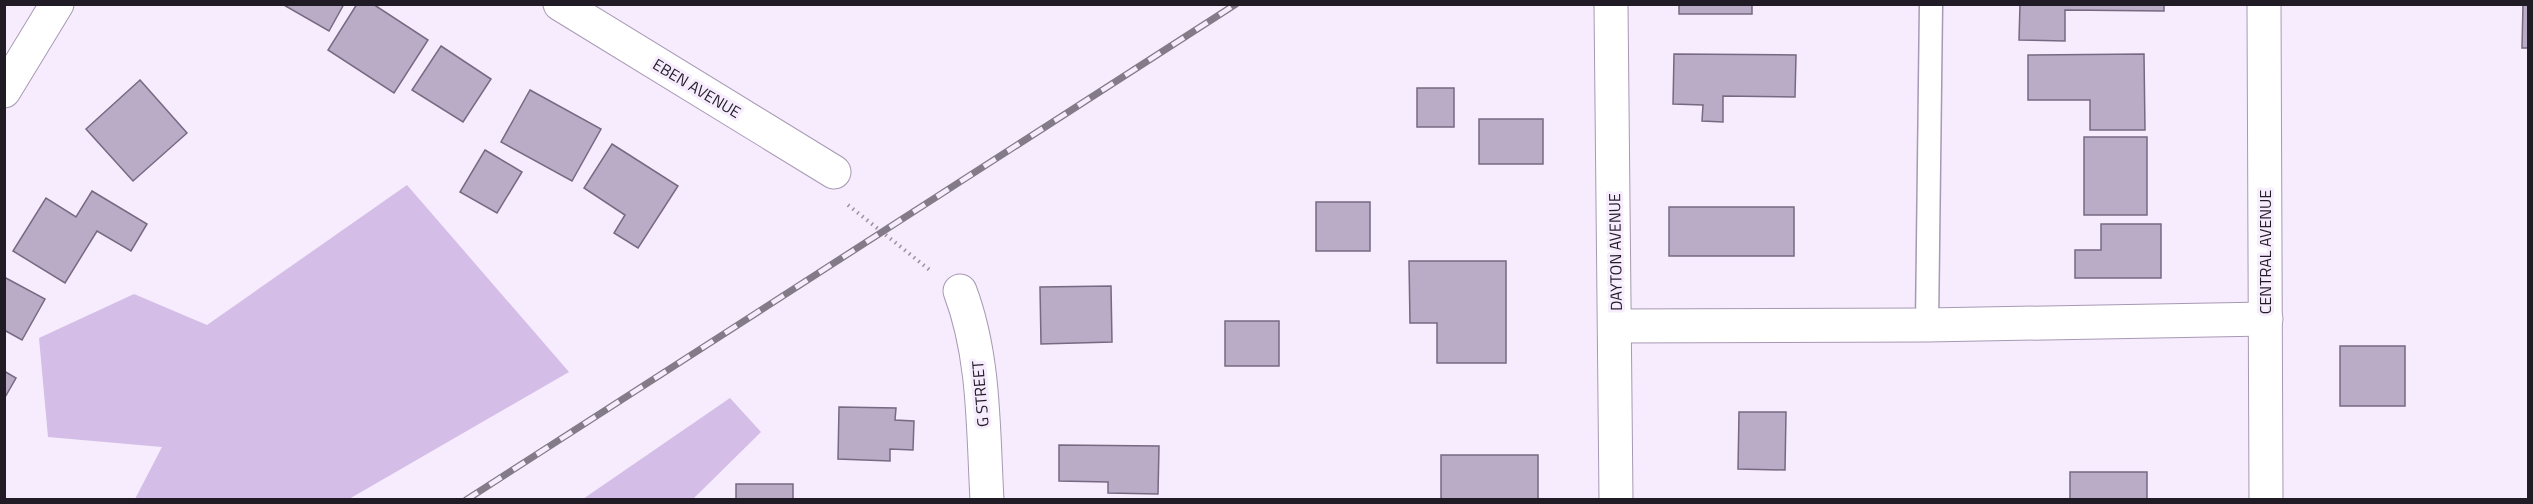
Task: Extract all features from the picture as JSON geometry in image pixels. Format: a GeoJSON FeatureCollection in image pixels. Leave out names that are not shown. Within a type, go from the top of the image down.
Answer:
{"type":"FeatureCollection","features":[{"type":"Feature","properties":{"kind":"street"},"geometry":{"type":"LineString","coordinates":[[4,91],[57,4]]}},
{"type":"Feature","properties":{"kind":"street","name":"EBEN AVENUE"},"geometry":{"type":"LineString","coordinates":[[560,4],[834,172]]}},
{"type":"Feature","properties":{"kind":"street","name":"DAYTON AVENUE"},"geometry":{"type":"LineString","coordinates":[[1611,4],[1616,500]]}},
{"type":"Feature","properties":{"kind":"street","name":"CENTRAL AVENUE"},"geometry":{"type":"LineString","coordinates":[[2264,4],[2266,500]]}},
{"type":"Feature","properties":{"kind":"street","name":"G STREET"},"geometry":{"type":"LineString","coordinates":[[960,291],[976,343],[982,396],[987,500]]}},
{"type":"Feature","properties":{"kind":"street"},"geometry":{"type":"LineString","coordinates":[[1616,326],[1927,325],[2266,319]]}},
{"type":"Feature","properties":{"kind":"lane"},"geometry":{"type":"LineString","coordinates":[[1927,325],[1931,4]]}},
{"type":"Feature","properties":{"kind":"path"},"geometry":{"type":"LineString","coordinates":[[834,172],[836,197],[926,268],[960,291]]}},
{"type":"Feature","properties":{"kind":"shaded area"},"geometry":{"type":"Polygon","coordinates":[[[407,185],[569,372],[349,499],[135,499],[162,447],[48,437],[39,338],[134,294],[207,325],[407,185]]]}},
{"type":"Feature","properties":{"kind":"shaded area"},"geometry":{"type":"Polygon","coordinates":[[[730,398],[761,432],[693,499],[583,499],[730,398]]]}},
{"type":"Feature","properties":{"kind":"building"},"geometry":{"type":"Polygon","coordinates":[[[282,4],[344,4],[329,31],[282,4]]]}},
{"type":"Feature","properties":{"kind":"building"},"geometry":{"type":"Polygon","coordinates":[[[357,4],[373,4],[428,40],[394,93],[328,50],[357,4]]]}},
{"type":"Feature","properties":{"kind":"building"},"geometry":{"type":"Polygon","coordinates":[[[1679,4],[1752,4],[1752,14],[1679,14],[1679,4]]]}},
{"type":"Feature","properties":{"kind":"building"},"geometry":{"type":"Polygon","coordinates":[[[2020,4],[2164,4],[2164,11],[2065,10],[2065,41],[2019,40],[2020,4]]]}},
{"type":"Feature","properties":{"kind":"building"},"geometry":{"type":"Polygon","coordinates":[[[2523,4],[2528,4],[2528,48],[2522,48],[2523,4]]]}},
{"type":"Feature","properties":{"kind":"building"},"geometry":{"type":"Polygon","coordinates":[[[441,46],[491,79],[463,122],[412,90],[441,46]]]}},
{"type":"Feature","properties":{"kind":"building"},"geometry":{"type":"Polygon","coordinates":[[[1674,54],[1796,55],[1795,97],[1723,96],[1723,122],[1702,121],[1703,105],[1673,104],[1674,54]]]}},
{"type":"Feature","properties":{"kind":"building"},"geometry":{"type":"Polygon","coordinates":[[[2144,54],[2145,130],[2090,130],[2090,100],[2028,100],[2028,55],[2144,54]]]}},
{"type":"Feature","properties":{"kind":"building"},"geometry":{"type":"Polygon","coordinates":[[[140,80],[187,133],[133,181],[86,129],[140,80]]]}},
{"type":"Feature","properties":{"kind":"building"},"geometry":{"type":"Polygon","coordinates":[[[1417,88],[1454,88],[1454,127],[1417,127],[1417,88]]]}},
{"type":"Feature","properties":{"kind":"building"},"geometry":{"type":"Polygon","coordinates":[[[530,90],[601,129],[572,181],[501,142],[530,90]]]}},
{"type":"Feature","properties":{"kind":"building"},"geometry":{"type":"Polygon","coordinates":[[[1479,119],[1543,119],[1543,164],[1479,164],[1479,119]]]}},
{"type":"Feature","properties":{"kind":"building"},"geometry":{"type":"Polygon","coordinates":[[[2084,137],[2147,137],[2147,215],[2084,215],[2084,137]]]}},
{"type":"Feature","properties":{"kind":"building"},"geometry":{"type":"Polygon","coordinates":[[[612,144],[678,186],[638,248],[614,233],[625,215],[584,188],[612,144]]]}},
{"type":"Feature","properties":{"kind":"building"},"geometry":{"type":"Polygon","coordinates":[[[485,150],[522,172],[497,213],[460,192],[485,150]]]}},
{"type":"Feature","properties":{"kind":"building"},"geometry":{"type":"Polygon","coordinates":[[[92,191],[147,224],[131,251],[97,231],[65,283],[13,251],[46,198],[76,217],[92,191]]]}},
{"type":"Feature","properties":{"kind":"building"},"geometry":{"type":"Polygon","coordinates":[[[1316,202],[1370,202],[1370,251],[1316,251],[1316,202]]]}},
{"type":"Feature","properties":{"kind":"building"},"geometry":{"type":"Polygon","coordinates":[[[1669,207],[1794,207],[1794,256],[1669,256],[1669,207]]]}},
{"type":"Feature","properties":{"kind":"building"},"geometry":{"type":"Polygon","coordinates":[[[2101,224],[2161,224],[2161,278],[2075,278],[2075,250],[2101,250],[2101,224]]]}},
{"type":"Feature","properties":{"kind":"building"},"geometry":{"type":"Polygon","coordinates":[[[1409,261],[1506,261],[1506,363],[1437,363],[1437,323],[1410,323],[1409,261]]]}},
{"type":"Feature","properties":{"kind":"building"},"geometry":{"type":"Polygon","coordinates":[[[4,277],[45,299],[22,340],[4,330],[4,277]]]}},
{"type":"Feature","properties":{"kind":"building"},"geometry":{"type":"Polygon","coordinates":[[[1111,286],[1112,342],[1041,344],[1040,287],[1111,286]]]}},
{"type":"Feature","properties":{"kind":"building"},"geometry":{"type":"Polygon","coordinates":[[[1225,321],[1279,321],[1279,366],[1225,366],[1225,321]]]}},
{"type":"Feature","properties":{"kind":"building"},"geometry":{"type":"Polygon","coordinates":[[[2340,346],[2405,346],[2405,406],[2340,406],[2340,346]]]}},
{"type":"Feature","properties":{"kind":"building"},"geometry":{"type":"Polygon","coordinates":[[[4,371],[16,378],[4,399],[4,371]]]}},
{"type":"Feature","properties":{"kind":"building"},"geometry":{"type":"Polygon","coordinates":[[[839,407],[896,408],[895,420],[914,421],[913,450],[890,449],[890,461],[838,459],[839,407]]]}},
{"type":"Feature","properties":{"kind":"building"},"geometry":{"type":"Polygon","coordinates":[[[1739,412],[1786,412],[1785,470],[1738,469],[1739,412]]]}},
{"type":"Feature","properties":{"kind":"building"},"geometry":{"type":"Polygon","coordinates":[[[1059,445],[1159,446],[1158,494],[1108,493],[1108,482],[1059,481],[1059,445]]]}},
{"type":"Feature","properties":{"kind":"building"},"geometry":{"type":"Polygon","coordinates":[[[1441,455],[1538,455],[1538,500],[1441,500],[1441,455]]]}},
{"type":"Feature","properties":{"kind":"building"},"geometry":{"type":"Polygon","coordinates":[[[2070,472],[2147,472],[2147,500],[2070,500],[2070,472]]]}},
{"type":"Feature","properties":{"kind":"building"},"geometry":{"type":"Polygon","coordinates":[[[736,484],[793,484],[793,500],[736,500],[736,484]]]}},
{"type":"Feature","properties":{"kind":"railway"},"geometry":{"type":"LineString","coordinates":[[466,500],[1236,4]]}}]}
